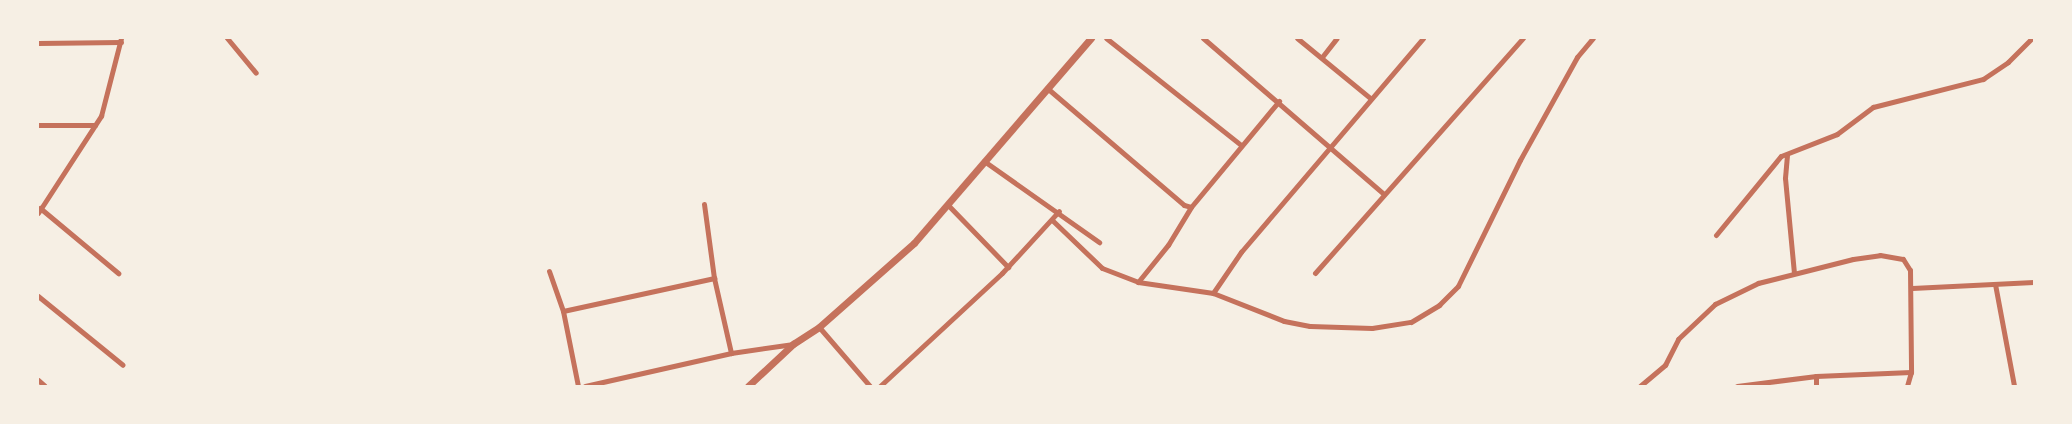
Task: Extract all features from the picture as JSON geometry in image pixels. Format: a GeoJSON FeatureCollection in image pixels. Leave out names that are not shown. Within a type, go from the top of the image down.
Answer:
{"type":"FeatureCollection","features":[{"type":"Feature","properties":{"kind":"street"},"geometry":{"type":"LineString","coordinates":[[227,38],[256,73]]}},
{"type":"Feature","properties":{"kind":"street"},"geometry":{"type":"LineString","coordinates":[[748,386],[793,344],[819,327],[914,243],[1091,38]]}},
{"type":"Feature","properties":{"kind":"street"},"geometry":{"type":"LineString","coordinates":[[1106,38],[1241,145]]}},
{"type":"Feature","properties":{"kind":"street"},"geometry":{"type":"LineString","coordinates":[[1203,38],[1279,101],[1384,194]]}},
{"type":"Feature","properties":{"kind":"street"},"geometry":{"type":"LineString","coordinates":[[1298,38],[1370,98]]}},
{"type":"Feature","properties":{"kind":"street"},"geometry":{"type":"LineString","coordinates":[[1322,57],[1337,38]]}},
{"type":"Feature","properties":{"kind":"street"},"geometry":{"type":"LineString","coordinates":[[1213,293],[1240,252],[1423,38]]}},
{"type":"Feature","properties":{"kind":"street"},"geometry":{"type":"LineString","coordinates":[[1315,273],[1523,38]]}},
{"type":"Feature","properties":{"kind":"street"},"geometry":{"type":"LineString","coordinates":[[1052,220],[1102,268],[1138,282],[1213,293],[1284,321],[1310,326],[1395,326],[1425,315],[1458,286],[1520,160],[1577,57],[1593,38]]}},
{"type":"Feature","properties":{"kind":"street"},"geometry":{"type":"LineString","coordinates":[[1716,236],[1777,158],[1837,134],[1873,106],[1983,79],[2008,62],[2032,38]]}},
{"type":"Feature","properties":{"kind":"street"},"geometry":{"type":"LineString","coordinates":[[38,43],[121,40],[95,125],[39,211],[118,273]]}},
{"type":"Feature","properties":{"kind":"street"},"geometry":{"type":"LineString","coordinates":[[1047,88],[1184,206],[1191,206]]}},
{"type":"Feature","properties":{"kind":"street"},"geometry":{"type":"LineString","coordinates":[[1138,282],[1168,245],[1191,206],[1279,101]]}},
{"type":"Feature","properties":{"kind":"street"},"geometry":{"type":"LineString","coordinates":[[38,125],[95,125]]}},
{"type":"Feature","properties":{"kind":"street"},"geometry":{"type":"LineString","coordinates":[[1787,155],[1785,178],[1794,274]]}},
{"type":"Feature","properties":{"kind":"street"},"geometry":{"type":"LineString","coordinates":[[984,161],[1059,211],[1099,242]]}},
{"type":"Feature","properties":{"kind":"street"},"geometry":{"type":"LineString","coordinates":[[704,204],[714,278],[731,353]]}},
{"type":"Feature","properties":{"kind":"street"},"geometry":{"type":"LineString","coordinates":[[947,204],[1008,267]]}},
{"type":"Feature","properties":{"kind":"street"},"geometry":{"type":"LineString","coordinates":[[880,386],[1008,267],[1059,211]]}},
{"type":"Feature","properties":{"kind":"street"},"geometry":{"type":"LineString","coordinates":[[1640,386],[1665,365],[1678,339],[1715,304],[1758,283],[1853,258],[1896,256],[1907,263],[1912,288],[1911,372],[1907,386]]}},
{"type":"Feature","properties":{"kind":"street"},"geometry":{"type":"LineString","coordinates":[[549,270],[563,311],[578,386]]}},
{"type":"Feature","properties":{"kind":"street"},"geometry":{"type":"LineString","coordinates":[[563,311],[714,278]]}},
{"type":"Feature","properties":{"kind":"street"},"geometry":{"type":"LineString","coordinates":[[1912,288],[2034,282]]}},
{"type":"Feature","properties":{"kind":"street"},"geometry":{"type":"LineString","coordinates":[[1995,284],[2014,386]]}},
{"type":"Feature","properties":{"kind":"street"},"geometry":{"type":"LineString","coordinates":[[38,296],[122,365]]}},
{"type":"Feature","properties":{"kind":"street"},"geometry":{"type":"LineString","coordinates":[[819,327],[870,386]]}},
{"type":"Feature","properties":{"kind":"street"},"geometry":{"type":"LineString","coordinates":[[585,386],[731,353],[793,344]]}},
{"type":"Feature","properties":{"kind":"street"},"geometry":{"type":"LineString","coordinates":[[1737,386],[1749,386],[1816,376],[1911,372]]}},
{"type":"Feature","properties":{"kind":"street"},"geometry":{"type":"LineString","coordinates":[[1816,376],[1816,386]]}},
{"type":"Feature","properties":{"kind":"street"},"geometry":{"type":"LineString","coordinates":[[38,380],[45,386]]}}]}
